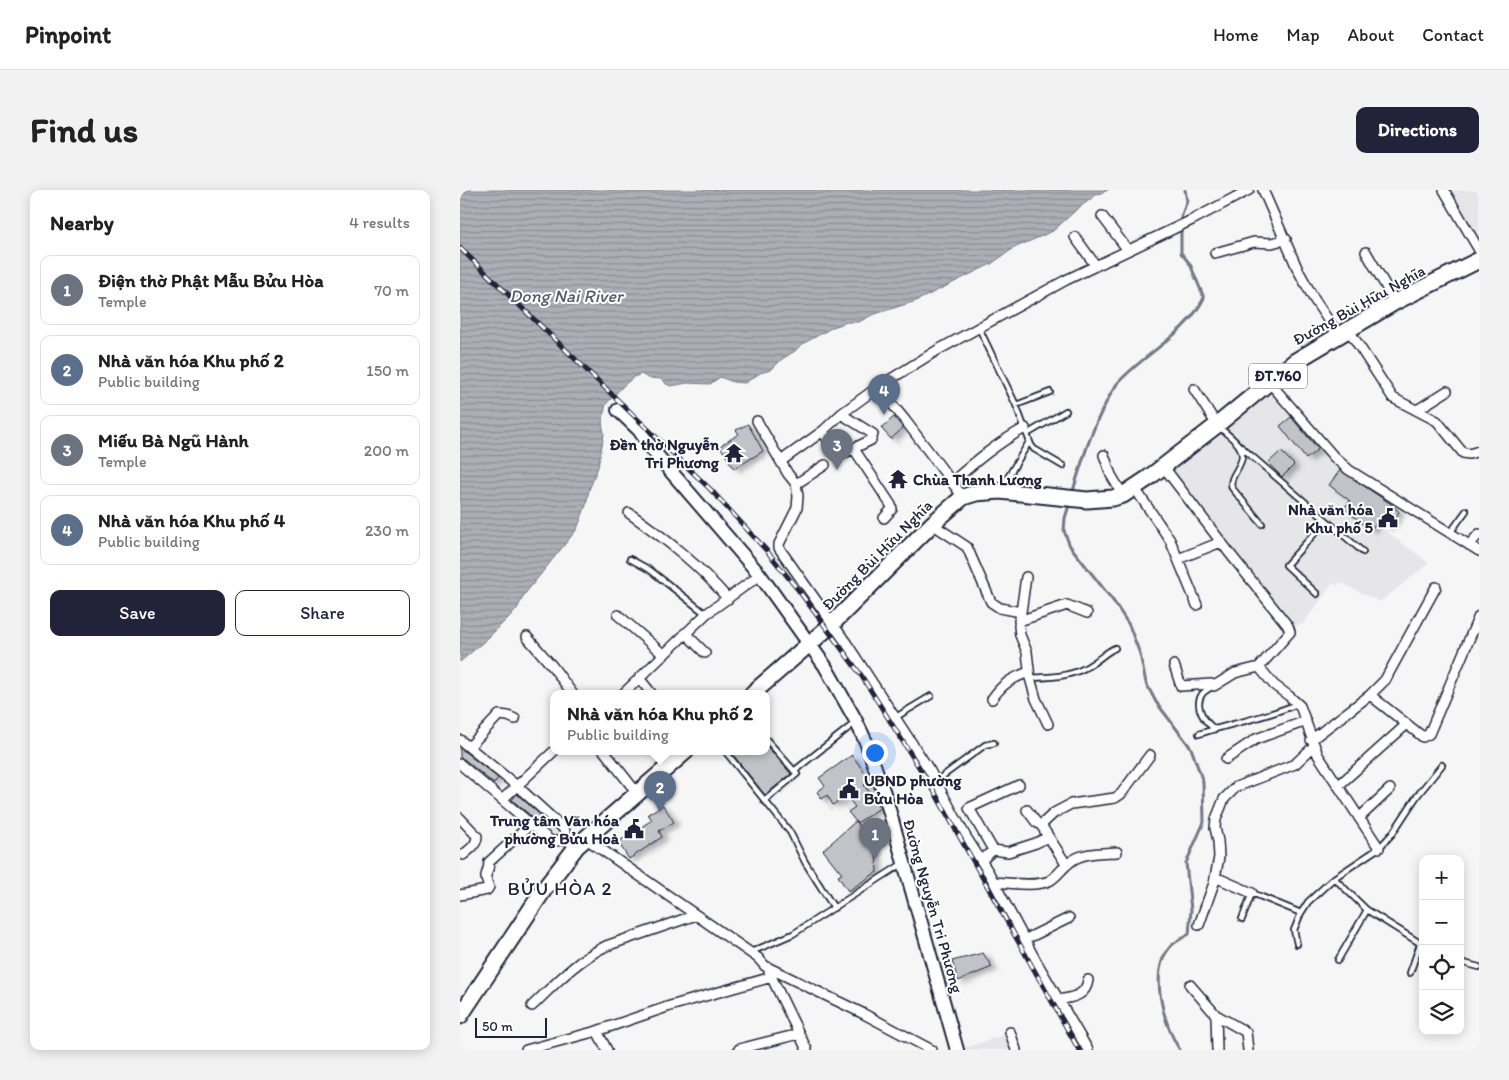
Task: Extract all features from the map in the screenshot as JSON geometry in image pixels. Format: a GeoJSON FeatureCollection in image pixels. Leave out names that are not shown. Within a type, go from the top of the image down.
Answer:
{"type":"FeatureCollection","features":[{"type":"Feature","properties":{"kind":"main road","name":"Đường Bùi Hữu Nghĩa"},"geometry":{"type":"LineString","coordinates":[[756,690],[832,624],[932,524],[963,497],[976,493],[1000,491],[1087,500],[1113,498],[1128,491],[1163,466],[1270,383],[1294,362],[1396,302],[1479,260]]}},
{"type":"Feature","properties":{"kind":"main road","name":"Đường Nguyễn Tri Phương"},"geometry":{"type":"LineString","coordinates":[[616,412],[634,435],[655,453],[760,574],[825,666],[857,722],[878,776],[905,862],[956,1050]]}},
{"type":"Feature","properties":{"kind":"main road"},"geometry":{"type":"LineString","coordinates":[[460,1016],[576,841],[637,794],[681,755]]}},
{"type":"Feature","properties":{"kind":"street"},"geometry":{"type":"LineString","coordinates":[[781,461],[823,431],[841,414],[878,387],[936,350],[1066,280],[1192,220],[1249,190]]}},
{"type":"Feature","properties":{"kind":"street"},"geometry":{"type":"LineString","coordinates":[[1263,190],[1298,270],[1314,299],[1343,332],[1392,398],[1437,421],[1463,453],[1470,454],[1479,451]]}},
{"type":"Feature","properties":{"kind":"street"},"geometry":{"type":"LineString","coordinates":[[1444,190],[1479,250]]}},
{"type":"Feature","properties":{"kind":"street"},"geometry":{"type":"LineString","coordinates":[[1102,216],[1127,250]]}},
{"type":"Feature","properties":{"kind":"street"},"geometry":{"type":"LineString","coordinates":[[1075,237],[1096,266]]}},
{"type":"Feature","properties":{"kind":"street"},"geometry":{"type":"LineString","coordinates":[[1215,253],[1254,242],[1272,243],[1286,239]]}},
{"type":"Feature","properties":{"kind":"street"},"geometry":{"type":"LineString","coordinates":[[1366,252],[1396,302]]}},
{"type":"Feature","properties":{"kind":"street"},"geometry":{"type":"LineString","coordinates":[[1270,383],[1342,464],[1479,551]]}},
{"type":"Feature","properties":{"kind":"street"},"geometry":{"type":"LineString","coordinates":[[878,387],[963,497]]}},
{"type":"Feature","properties":{"kind":"street"},"geometry":{"type":"LineString","coordinates":[[1194,389],[1217,425]]}},
{"type":"Feature","properties":{"kind":"street"},"geometry":{"type":"LineString","coordinates":[[1417,410],[1447,391]]}},
{"type":"Feature","properties":{"kind":"street"},"geometry":{"type":"LineString","coordinates":[[823,431],[836,455],[841,456],[871,440],[873,434],[841,414]]}},
{"type":"Feature","properties":{"kind":"street"},"geometry":{"type":"LineString","coordinates":[[756,421],[796,484],[797,508],[779,544],[779,548],[847,644],[936,781],[966,836],[982,860],[1024,940],[1088,1050]]}},
{"type":"Feature","properties":{"kind":"street"},"geometry":{"type":"LineString","coordinates":[[952,482],[982,456],[1010,436],[1026,431]]}},
{"type":"Feature","properties":{"kind":"street"},"geometry":{"type":"LineString","coordinates":[[854,449],[891,505],[892,509],[884,518]]}},
{"type":"Feature","properties":{"kind":"street"},"geometry":{"type":"LineString","coordinates":[[1104,455],[1111,475],[1128,491],[1170,540],[1197,606]]}},
{"type":"Feature","properties":{"kind":"street"},"geometry":{"type":"LineString","coordinates":[[796,484],[825,465]]}},
{"type":"Feature","properties":{"kind":"street"},"geometry":{"type":"LineString","coordinates":[[1163,466],[1290,629],[1290,632],[1259,667],[1235,673],[1214,686],[1209,684],[1181,686],[1174,665]]}},
{"type":"Feature","properties":{"kind":"street"},"geometry":{"type":"LineString","coordinates":[[629,513],[662,536],[692,561],[728,599]]}},
{"type":"Feature","properties":{"kind":"street"},"geometry":{"type":"LineString","coordinates":[[932,524],[967,547],[991,602],[1000,608],[1020,617],[1067,605],[1087,613]]}},
{"type":"Feature","properties":{"kind":"street"},"geometry":{"type":"LineString","coordinates":[[1469,545],[1479,534]]}},
{"type":"Feature","properties":{"kind":"street"},"geometry":{"type":"LineString","coordinates":[[1178,559],[1221,542]]}},
{"type":"Feature","properties":{"kind":"street"},"geometry":{"type":"LineString","coordinates":[[627,690],[706,614],[760,574]]}},
{"type":"Feature","properties":{"kind":"street"},"geometry":{"type":"LineString","coordinates":[[1026,578],[1020,617],[1020,635],[1027,652],[1036,699],[1048,724]]}},
{"type":"Feature","properties":{"kind":"street"},"geometry":{"type":"LineString","coordinates":[[1199,924],[1215,877],[1219,857],[1215,828],[1216,819],[1224,800],[1236,787],[1245,782],[1295,764],[1312,743],[1379,687],[1393,667],[1436,587]]}},
{"type":"Feature","properties":{"kind":"street"},"geometry":{"type":"LineString","coordinates":[[618,615],[664,655]]}},
{"type":"Feature","properties":{"kind":"street"},"geometry":{"type":"LineString","coordinates":[[1370,695],[1423,737],[1429,734],[1479,616]]}},
{"type":"Feature","properties":{"kind":"street"},"geometry":{"type":"LineString","coordinates":[[685,633],[705,653]]}},
{"type":"Feature","properties":{"kind":"street"},"geometry":{"type":"LineString","coordinates":[[527,637],[570,690]]}},
{"type":"Feature","properties":{"kind":"street"},"geometry":{"type":"LineString","coordinates":[[1259,667],[1274,685],[1298,704],[1306,721],[1312,743],[1379,848]]}},
{"type":"Feature","properties":{"kind":"street"},"geometry":{"type":"LineString","coordinates":[[992,700],[998,691],[1013,678],[1030,675]]}},
{"type":"Feature","properties":{"kind":"street"},"geometry":{"type":"LineString","coordinates":[[639,678],[649,690]]}},
{"type":"Feature","properties":{"kind":"street"},"geometry":{"type":"LineString","coordinates":[[469,747],[499,715],[510,716],[515,719]]}},
{"type":"Feature","properties":{"kind":"street"},"geometry":{"type":"LineString","coordinates":[[1226,759],[1256,739],[1306,721]]}},
{"type":"Feature","properties":{"kind":"street"},"geometry":{"type":"LineString","coordinates":[[1338,786],[1407,724]]}},
{"type":"Feature","properties":{"kind":"street"},"geometry":{"type":"LineString","coordinates":[[460,740],[517,786],[576,841],[696,915],[750,952],[765,966],[772,977],[807,1050]]}},
{"type":"Feature","properties":{"kind":"street"},"geometry":{"type":"LineString","coordinates":[[503,799],[550,755]]}},
{"type":"Feature","properties":{"kind":"street"},"geometry":{"type":"LineString","coordinates":[[607,755],[637,794]]}},
{"type":"Feature","properties":{"kind":"street"},"geometry":{"type":"LineString","coordinates":[[1041,825],[1054,814],[1071,804],[1118,796],[1150,755]]}},
{"type":"Feature","properties":{"kind":"street"},"geometry":{"type":"LineString","coordinates":[[460,764],[552,842],[576,841]]}},
{"type":"Feature","properties":{"kind":"street"},"geometry":{"type":"LineString","coordinates":[[993,850],[969,808],[1019,784]]}},
{"type":"Feature","properties":{"kind":"street"},"geometry":{"type":"LineString","coordinates":[[1359,818],[1390,789]]}},
{"type":"Feature","properties":{"kind":"street"},"geometry":{"type":"LineString","coordinates":[[1026,810],[1033,820],[1041,825],[1066,864]]}},
{"type":"Feature","properties":{"kind":"street"},"geometry":{"type":"LineString","coordinates":[[460,818],[477,836],[475,844],[463,856]]}},
{"type":"Feature","properties":{"kind":"street"},"geometry":{"type":"LineString","coordinates":[[460,895],[488,889],[485,874],[489,869],[489,862],[531,824]]}},
{"type":"Feature","properties":{"kind":"street"},"geometry":{"type":"LineString","coordinates":[[982,860],[993,850],[1008,852],[1036,843],[1048,836]]}},
{"type":"Feature","properties":{"kind":"street"},"geometry":{"type":"LineString","coordinates":[[994,882],[1041,883],[1056,876],[1072,860],[1089,854],[1117,852]]}},
{"type":"Feature","properties":{"kind":"street"},"geometry":{"type":"LineString","coordinates":[[1215,877],[1252,893]]}},
{"type":"Feature","properties":{"kind":"street"},"geometry":{"type":"LineString","coordinates":[[532,1006],[578,963],[593,952],[696,915]]}},
{"type":"Feature","properties":{"kind":"street"},"geometry":{"type":"LineString","coordinates":[[1024,940],[1069,918]]}},
{"type":"Feature","properties":{"kind":"street"},"geometry":{"type":"LineString","coordinates":[[765,966],[862,1013],[932,1050]]}},
{"type":"Feature","properties":{"kind":"street"},"geometry":{"type":"LineString","coordinates":[[526,1050],[597,1031],[670,1006],[772,977]]}},
{"type":"Feature","properties":{"kind":"street"},"geometry":{"type":"LineString","coordinates":[[1059,1000],[1081,994],[1087,986],[1088,980]]}},
{"type":"Feature","properties":{"kind":"street"},"geometry":{"type":"LineString","coordinates":[[1190,985],[1216,1015],[1246,1032],[1248,1050]]}},
{"type":"Feature","properties":{"kind":"street"},"geometry":{"type":"LineString","coordinates":[[1216,1015],[1217,1050]]}},
{"type":"Feature","properties":{"kind":"street"},"geometry":{"type":"LineString","coordinates":[[597,1031],[607,1050]]}},
{"type":"Feature","properties":{"kind":"street"},"geometry":{"type":"LineString","coordinates":[[1010,1032],[1016,1050]]}},
{"type":"Feature","properties":{"kind":"street"},"geometry":{"type":"LineString","coordinates":[[739,1049],[799,1034]]}},
{"type":"Feature","properties":{"kind":"lane"},"geometry":{"type":"LineString","coordinates":[[978,327],[1016,405],[1029,442],[1034,450],[1063,466]]}},
{"type":"Feature","properties":{"kind":"lane"},"geometry":{"type":"LineString","coordinates":[[1016,405],[1050,392]]}},
{"type":"Feature","properties":{"kind":"lane"},"geometry":{"type":"LineString","coordinates":[[1026,431],[1066,411]]}},
{"type":"Feature","properties":{"kind":"lane"},"geometry":{"type":"LineString","coordinates":[[1217,425],[1363,552]]}},
{"type":"Feature","properties":{"kind":"lane"},"geometry":{"type":"LineString","coordinates":[[1000,491],[1029,442]]}},
{"type":"Feature","properties":{"kind":"lane"},"geometry":{"type":"LineString","coordinates":[[1240,446],[1242,460],[1230,484],[1262,524]]}},
{"type":"Feature","properties":{"kind":"lane"},"geometry":{"type":"LineString","coordinates":[[1450,533],[1466,512]]}},
{"type":"Feature","properties":{"kind":"lane"},"geometry":{"type":"LineString","coordinates":[[1316,594],[1286,565],[1326,521]]}},
{"type":"Feature","properties":{"kind":"lane"},"geometry":{"type":"LineString","coordinates":[[630,559],[650,570],[706,614]]}},
{"type":"Feature","properties":{"kind":"lane"},"geometry":{"type":"LineString","coordinates":[[1030,675],[1066,676],[1076,673],[1094,663],[1103,654],[1116,648]]}},
{"type":"Feature","properties":{"kind":"lane"},"geometry":{"type":"LineString","coordinates":[[1214,686],[1202,695],[1199,704],[1206,722],[1215,729]]}},
{"type":"Feature","properties":{"kind":"lane"},"geometry":{"type":"LineString","coordinates":[[896,717],[931,696]]}},
{"type":"Feature","properties":{"kind":"lane"},"geometry":{"type":"LineString","coordinates":[[1199,734],[1254,720],[1298,704]]}},
{"type":"Feature","properties":{"kind":"lane"},"geometry":{"type":"LineString","coordinates":[[794,771],[857,722]]}},
{"type":"Feature","properties":{"kind":"lane"},"geometry":{"type":"LineString","coordinates":[[936,781],[985,746],[994,743]]}},
{"type":"Feature","properties":{"kind":"lane"},"geometry":{"type":"LineString","coordinates":[[764,800],[796,776],[794,771],[770,744]]}},
{"type":"Feature","properties":{"kind":"lane"},"geometry":{"type":"LineString","coordinates":[[728,755],[790,832],[805,862],[834,908]]}},
{"type":"Feature","properties":{"kind":"lane"},"geometry":{"type":"LineString","coordinates":[[1297,944],[1294,930],[1308,902],[1334,878],[1379,848],[1392,834],[1416,796],[1442,765]]}},
{"type":"Feature","properties":{"kind":"lane"},"geometry":{"type":"LineString","coordinates":[[750,952],[793,934],[905,862]]}},
{"type":"Feature","properties":{"kind":"lane"},"geometry":{"type":"LineString","coordinates":[[1334,878],[1367,910],[1419,942]]}},
{"type":"Feature","properties":{"kind":"lane"},"geometry":{"type":"LineString","coordinates":[[1242,919],[1252,893],[1301,913]]}},
{"type":"Feature","properties":{"kind":"lane"},"geometry":{"type":"LineString","coordinates":[[1338,960],[1367,910]]}},
{"type":"Feature","properties":{"kind":"lane"},"geometry":{"type":"LineString","coordinates":[[1410,973],[1422,945]]}},
{"type":"Feature","properties":{"kind":"lane"},"geometry":{"type":"LineString","coordinates":[[1464,963],[1479,967]]}},
{"type":"Feature","properties":{"kind":"shaded area"},"geometry":{"type":"Polygon","coordinates":[[[1448,190],[1479,190],[1479,243],[1448,190]]]}},
{"type":"Feature","properties":{"kind":"shaded area"},"geometry":{"type":"Polygon","coordinates":[[[1271,389],[1300,424],[1393,501],[1376,524],[1429,563],[1380,602],[1339,582],[1337,586],[1333,583],[1303,624],[1292,626],[1169,468],[1271,389]]]}},
{"type":"Feature","properties":{"kind":"shaded area","name":"UBND phường Bửu Hòa"},"geometry":{"type":"Polygon","coordinates":[[[852,755],[865,773],[871,772],[882,806],[861,820],[859,818],[856,821],[841,804],[831,811],[817,792],[825,786],[819,778],[852,755]]]}},
{"type":"Feature","properties":{"kind":"shaded area"},"geometry":{"type":"Polygon","coordinates":[[[517,790],[561,830],[562,837],[554,839],[508,799],[517,790]]]}},
{"type":"Feature","properties":{"kind":"shaded area"},"geometry":{"type":"Polygon","coordinates":[[[983,953],[992,967],[945,986],[939,965],[983,953]]]}},
{"type":"Feature","properties":{"kind":"shaded area"},"geometry":{"type":"Polygon","coordinates":[[[1007,1034],[1013,1050],[962,1050],[962,1049],[1007,1034]]]}},
{"type":"Feature","properties":{"kind":"water","name":"Dong Nai River"},"geometry":{"type":"Polygon","coordinates":[[[460,190],[1108,190],[1096,195],[1053,231],[1014,248],[991,264],[916,301],[872,315],[859,322],[847,322],[833,327],[801,345],[771,370],[760,373],[745,383],[733,382],[720,377],[710,384],[687,383],[671,386],[666,384],[663,379],[648,378],[641,374],[634,377],[606,404],[602,422],[604,434],[598,467],[577,529],[524,595],[517,609],[460,662],[460,190]]]}},
{"type":"Feature","properties":{"kind":"building"},"geometry":{"type":"Polygon","coordinates":[[[894,417],[903,428],[891,439],[881,428],[894,417]]]}},
{"type":"Feature","properties":{"kind":"building"},"geometry":{"type":"Polygon","coordinates":[[[1291,417],[1318,449],[1306,459],[1280,426],[1291,417]]]}},
{"type":"Feature","properties":{"kind":"building"},"geometry":{"type":"Polygon","coordinates":[[[748,424],[763,451],[734,469],[720,446],[739,434],[736,430],[748,424]]]}},
{"type":"Feature","properties":{"kind":"building"},"geometry":{"type":"Polygon","coordinates":[[[1281,451],[1294,465],[1282,477],[1268,463],[1281,451]]]}},
{"type":"Feature","properties":{"kind":"building"},"geometry":{"type":"Polygon","coordinates":[[[1340,470],[1391,504],[1399,512],[1388,527],[1379,520],[1370,530],[1344,508],[1350,501],[1329,485],[1340,470]]]}},
{"type":"Feature","properties":{"kind":"building"},"geometry":{"type":"Polygon","coordinates":[[[460,748],[498,778],[494,784],[464,759],[460,758],[460,748]]]}},
{"type":"Feature","properties":{"kind":"building"},"geometry":{"type":"Polygon","coordinates":[[[770,750],[791,774],[765,795],[733,755],[770,755],[770,750]]]}},
{"type":"Feature","properties":{"kind":"building","name":"UBND phường Bửu Hòa"},"geometry":{"type":"Polygon","coordinates":[[[852,755],[867,776],[865,777],[868,782],[864,785],[880,808],[857,823],[848,812],[855,807],[846,795],[833,805],[827,795],[822,799],[817,792],[825,786],[819,778],[852,755]]]}},
{"type":"Feature","properties":{"kind":"building"},"geometry":{"type":"Polygon","coordinates":[[[517,794],[547,821],[543,826],[512,800],[517,794]]]}},
{"type":"Feature","properties":{"kind":"building"},"geometry":{"type":"Polygon","coordinates":[[[663,805],[674,822],[659,831],[662,837],[629,859],[618,842],[652,820],[648,814],[663,805]]]}},
{"type":"Feature","properties":{"kind":"building"},"geometry":{"type":"Polygon","coordinates":[[[856,821],[868,842],[870,840],[876,850],[877,872],[848,891],[838,876],[842,874],[823,850],[856,821]]]}},
{"type":"Feature","properties":{"kind":"building"},"geometry":{"type":"Polygon","coordinates":[[[983,953],[992,967],[958,981],[952,961],[983,953]]]}},
{"type":"Feature","properties":{"kind":"waterway"},"geometry":{"type":"LineString","coordinates":[[1072,494],[1083,458],[1101,412],[1114,388],[1139,363],[1175,334],[1196,311],[1204,298],[1190,264],[1181,253],[1181,217],[1187,201],[1185,190]]}},
{"type":"Feature","properties":{"kind":"waterway"},"geometry":{"type":"LineString","coordinates":[[1070,502],[1065,518],[1064,531],[1070,546],[1114,602],[1129,625],[1140,654],[1146,683],[1156,702],[1191,748],[1203,782],[1204,822],[1186,863],[1191,910],[1189,934],[1170,947],[1163,958],[1160,970],[1159,984],[1164,1013],[1174,1040],[1180,1050]]}},
{"type":"Feature","properties":{"kind":"railway"},"geometry":{"type":"LineString","coordinates":[[460,248],[710,489],[767,551],[799,591],[861,675],[934,791],[1079,1050]]}},
{"type":"Feature","properties":{"kind":"place","name":"Nhà văn hóa Khu phố 4"},"geometry":{"type":"Point","coordinates":[884,415]}},
{"type":"Feature","properties":{"kind":"place","name":"Đền thờ Nguyễn Tri Phương"},"geometry":{"type":"Point","coordinates":[734,453]}},
{"type":"Feature","properties":{"kind":"place","name":"Miếu Bà Ngũ Hành"},"geometry":{"type":"Point","coordinates":[837,470]}},
{"type":"Feature","properties":{"kind":"place","name":"Chùa Thanh Lương"},"geometry":{"type":"Point","coordinates":[898,479]}},
{"type":"Feature","properties":{"kind":"place","name":"Nhà văn hóa Khu phố 5"},"geometry":{"type":"Point","coordinates":[1388,518]}},
{"type":"Feature","properties":{"kind":"place","name":"UBND phường Bửu Hòa"},"geometry":{"type":"Point","coordinates":[849,789]}},
{"type":"Feature","properties":{"kind":"place","name":"Nhà văn hóa Khu phố 2"},"geometry":{"type":"Point","coordinates":[660,812]}},
{"type":"Feature","properties":{"kind":"place","name":"Trung tâm Văn hóa phường Bửu Hoà"},"geometry":{"type":"Point","coordinates":[634,829]}},
{"type":"Feature","properties":{"kind":"place","name":"Điện thờ Phật Mẫu Bửu Hòa"},"geometry":{"type":"Point","coordinates":[875,859]}},
{"type":"Feature","properties":{"kind":"district","name":"BỬU HÒA 2"},"geometry":{"type":"Point","coordinates":[560,888]}}]}
